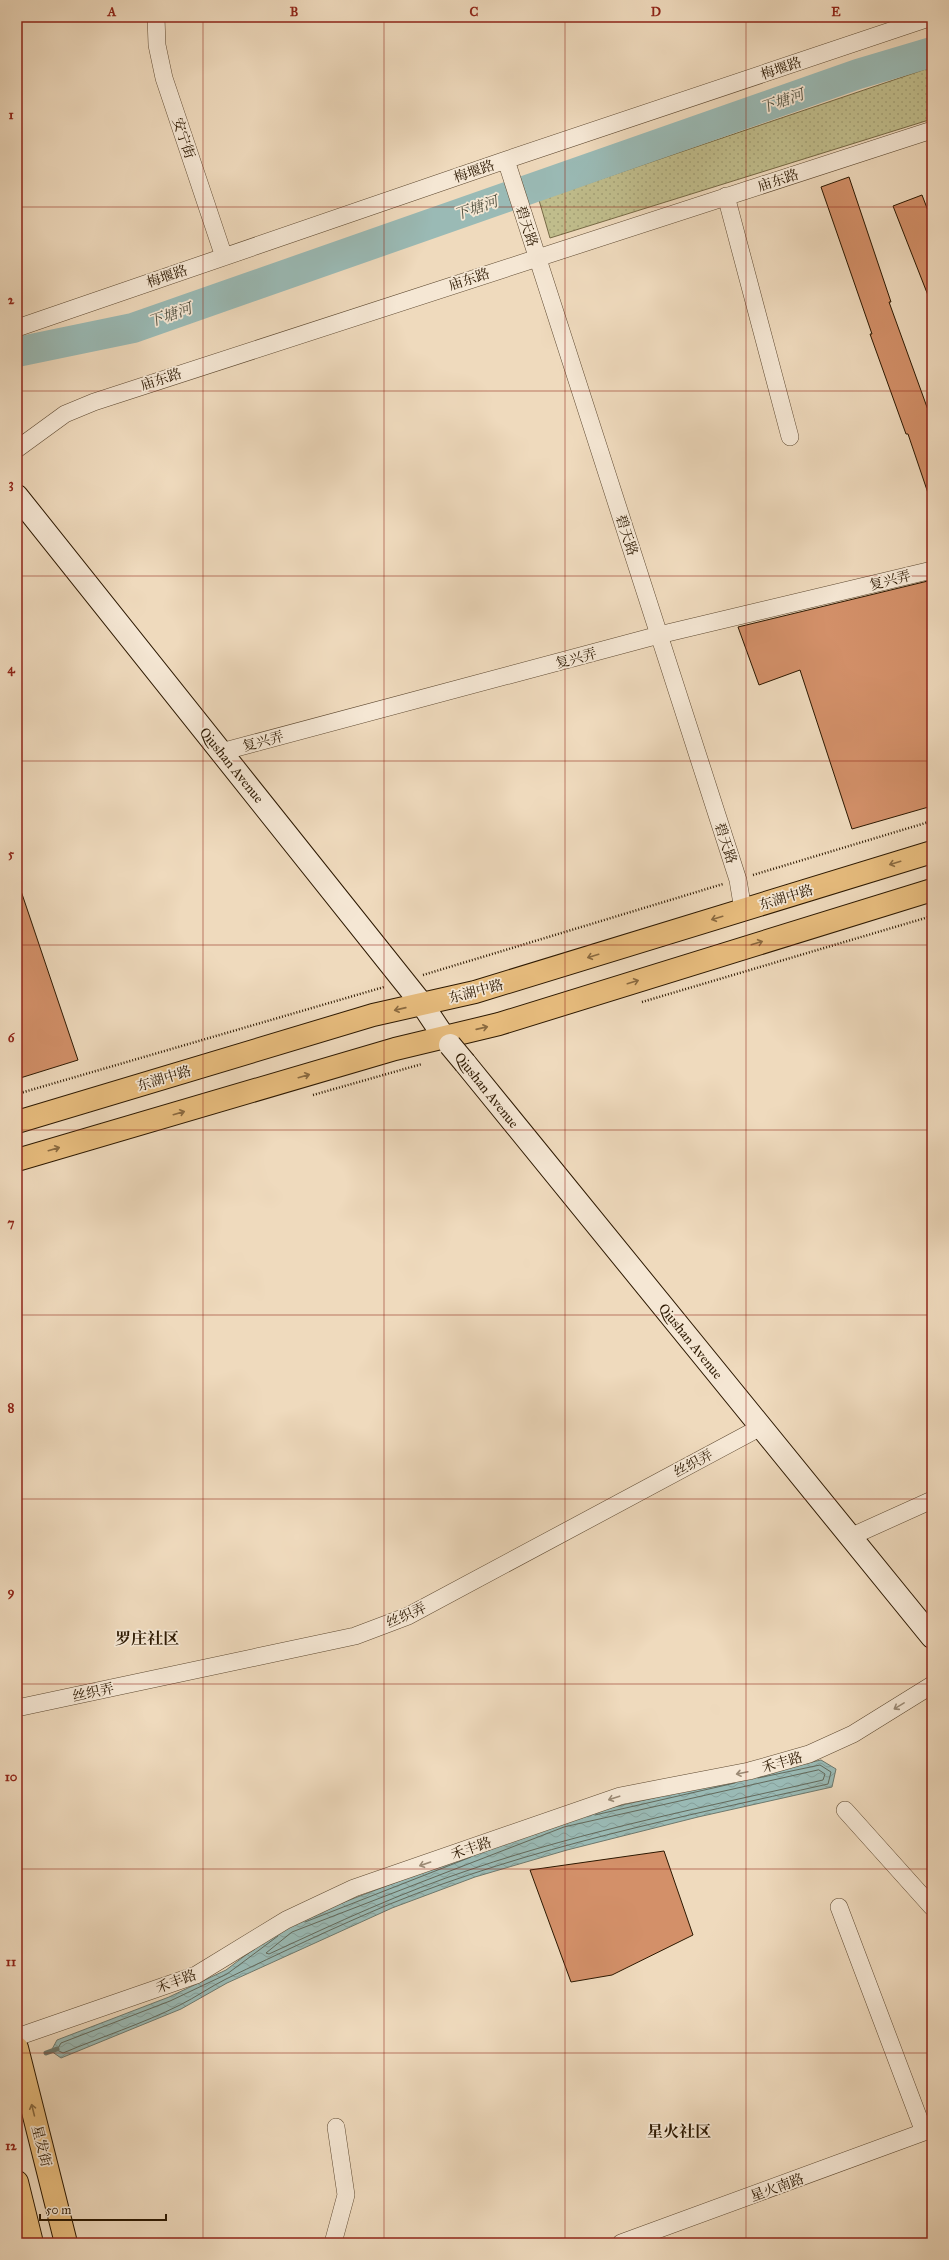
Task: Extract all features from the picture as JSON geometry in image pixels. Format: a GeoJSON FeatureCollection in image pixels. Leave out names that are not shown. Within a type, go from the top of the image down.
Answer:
{"type":"FeatureCollection","features":[{"type":"Feature","properties":{"kind":"main road","name":"Qiushan Avenue"},"geometry":{"type":"LineString","coordinates":[[17,496],[404,981],[422,1004],[447,1041],[932,1637]]}},
{"type":"Feature","properties":{"kind":"main road","name":"东湖中路"},"geometry":{"type":"LineString","coordinates":[[17,1122],[366,1017],[475,992],[932,852]]}},
{"type":"Feature","properties":{"kind":"main road"},"geometry":{"type":"LineString","coordinates":[[17,1160],[395,1049],[447,1041],[932,890]]}},
{"type":"Feature","properties":{"kind":"main road","name":"星发街"},"geometry":{"type":"LineString","coordinates":[[17,2048],[66,2243]]}},
{"type":"Feature","properties":{"kind":"main road"},"geometry":{"type":"LineString","coordinates":[[17,2182],[32,2243]]}},
{"type":"Feature","properties":{"kind":"street","name":"安宁街"},"geometry":{"type":"LineString","coordinates":[[156,17],[157,45],[164,78],[224,257]]}},
{"type":"Feature","properties":{"kind":"street","name":"梅堰路"},"geometry":{"type":"LineString","coordinates":[[17,328],[932,17]]}},
{"type":"Feature","properties":{"kind":"street","name":"庙东路"},"geometry":{"type":"LineString","coordinates":[[17,449],[65,414],[94,402],[535,250],[726,196],[932,130]]}},
{"type":"Feature","properties":{"kind":"street","name":"碧天路"},"geometry":{"type":"LineString","coordinates":[[506,161],[738,880],[743,910]]}},
{"type":"Feature","properties":{"kind":"street"},"geometry":{"type":"LineString","coordinates":[[726,196],[790,437]]}},
{"type":"Feature","properties":{"kind":"street","name":"复兴弄"},"geometry":{"type":"LineString","coordinates":[[222,752],[659,635],[932,570]]}},
{"type":"Feature","properties":{"kind":"street","name":"丝织弄"},"geometry":{"type":"LineString","coordinates":[[17,1708],[355,1636],[408,1616],[761,1427]]}},
{"type":"Feature","properties":{"kind":"street"},"geometry":{"type":"LineString","coordinates":[[850,1537],[932,1500]]}},
{"type":"Feature","properties":{"kind":"street","name":"禾丰路"},"geometry":{"type":"LineString","coordinates":[[17,2037],[196,1975],[286,1920],[354,1888],[620,1796],[749,1771],[809,1754],[853,1734],[932,1685]]}},
{"type":"Feature","properties":{"kind":"street"},"geometry":{"type":"LineString","coordinates":[[845,1810],[932,1907]]}},
{"type":"Feature","properties":{"kind":"street"},"geometry":{"type":"LineString","coordinates":[[839,1907],[928,2131]]}},
{"type":"Feature","properties":{"kind":"street"},"geometry":{"type":"LineString","coordinates":[[333,2243],[346,2195],[336,2127]]}},
{"type":"Feature","properties":{"kind":"street","name":"星火南路"},"geometry":{"type":"LineString","coordinates":[[621,2243],[639,2240],[928,2131]]}},
{"type":"Feature","properties":{"kind":"path"},"geometry":{"type":"LineString","coordinates":[[17,1094],[404,981],[932,821]]}},
{"type":"Feature","properties":{"kind":"shaded area"},"geometry":{"type":"Polygon","coordinates":[[[932,67],[932,119],[550,238],[539,200],[932,67]]]}},
{"type":"Feature","properties":{"kind":"water"},"geometry":{"type":"Polygon","coordinates":[[[821,1760],[836,1769],[832,1787],[698,1817],[567,1850],[475,1877],[392,1908],[227,1983],[181,2009],[61,2058],[51,2051],[57,2040],[169,1997],[226,1970],[287,1924],[561,1819],[821,1760]]]}},
{"type":"Feature","properties":{"kind":"building"},"geometry":{"type":"Polygon","coordinates":[[[849,177],[891,302],[889,302],[932,421],[932,499],[930,499],[908,434],[906,434],[870,334],[872,334],[821,187],[849,177]]]}},
{"type":"Feature","properties":{"kind":"building"},"geometry":{"type":"Polygon","coordinates":[[[922,195],[932,221],[931,303],[893,206],[922,195]]]}},
{"type":"Feature","properties":{"kind":"building"},"geometry":{"type":"Polygon","coordinates":[[[932,580],[932,806],[852,829],[800,670],[759,685],[738,627],[932,580]]]}},
{"type":"Feature","properties":{"kind":"building"},"geometry":{"type":"Polygon","coordinates":[[[17,885],[19,885],[78,1060],[17,1079],[17,885]]]}},
{"type":"Feature","properties":{"kind":"building"},"geometry":{"type":"Polygon","coordinates":[[[664,1851],[693,1935],[612,1975],[571,1982],[530,1870],[664,1851]]]}},
{"type":"Feature","properties":{"kind":"waterway","name":"下塘河"},"geometry":{"type":"LineString","coordinates":[[17,352],[133,328],[858,74],[932,52]]}},
{"type":"Feature","properties":{"kind":"waterway"},"geometry":{"type":"LineString","coordinates":[[46,2053],[57,2049]]}},
{"type":"Feature","properties":{"kind":"district","name":"罗庄社区"},"geometry":{"type":"Point","coordinates":[147,1638]}},
{"type":"Feature","properties":{"kind":"district","name":"星火社区"},"geometry":{"type":"Point","coordinates":[679,2131]}}]}
